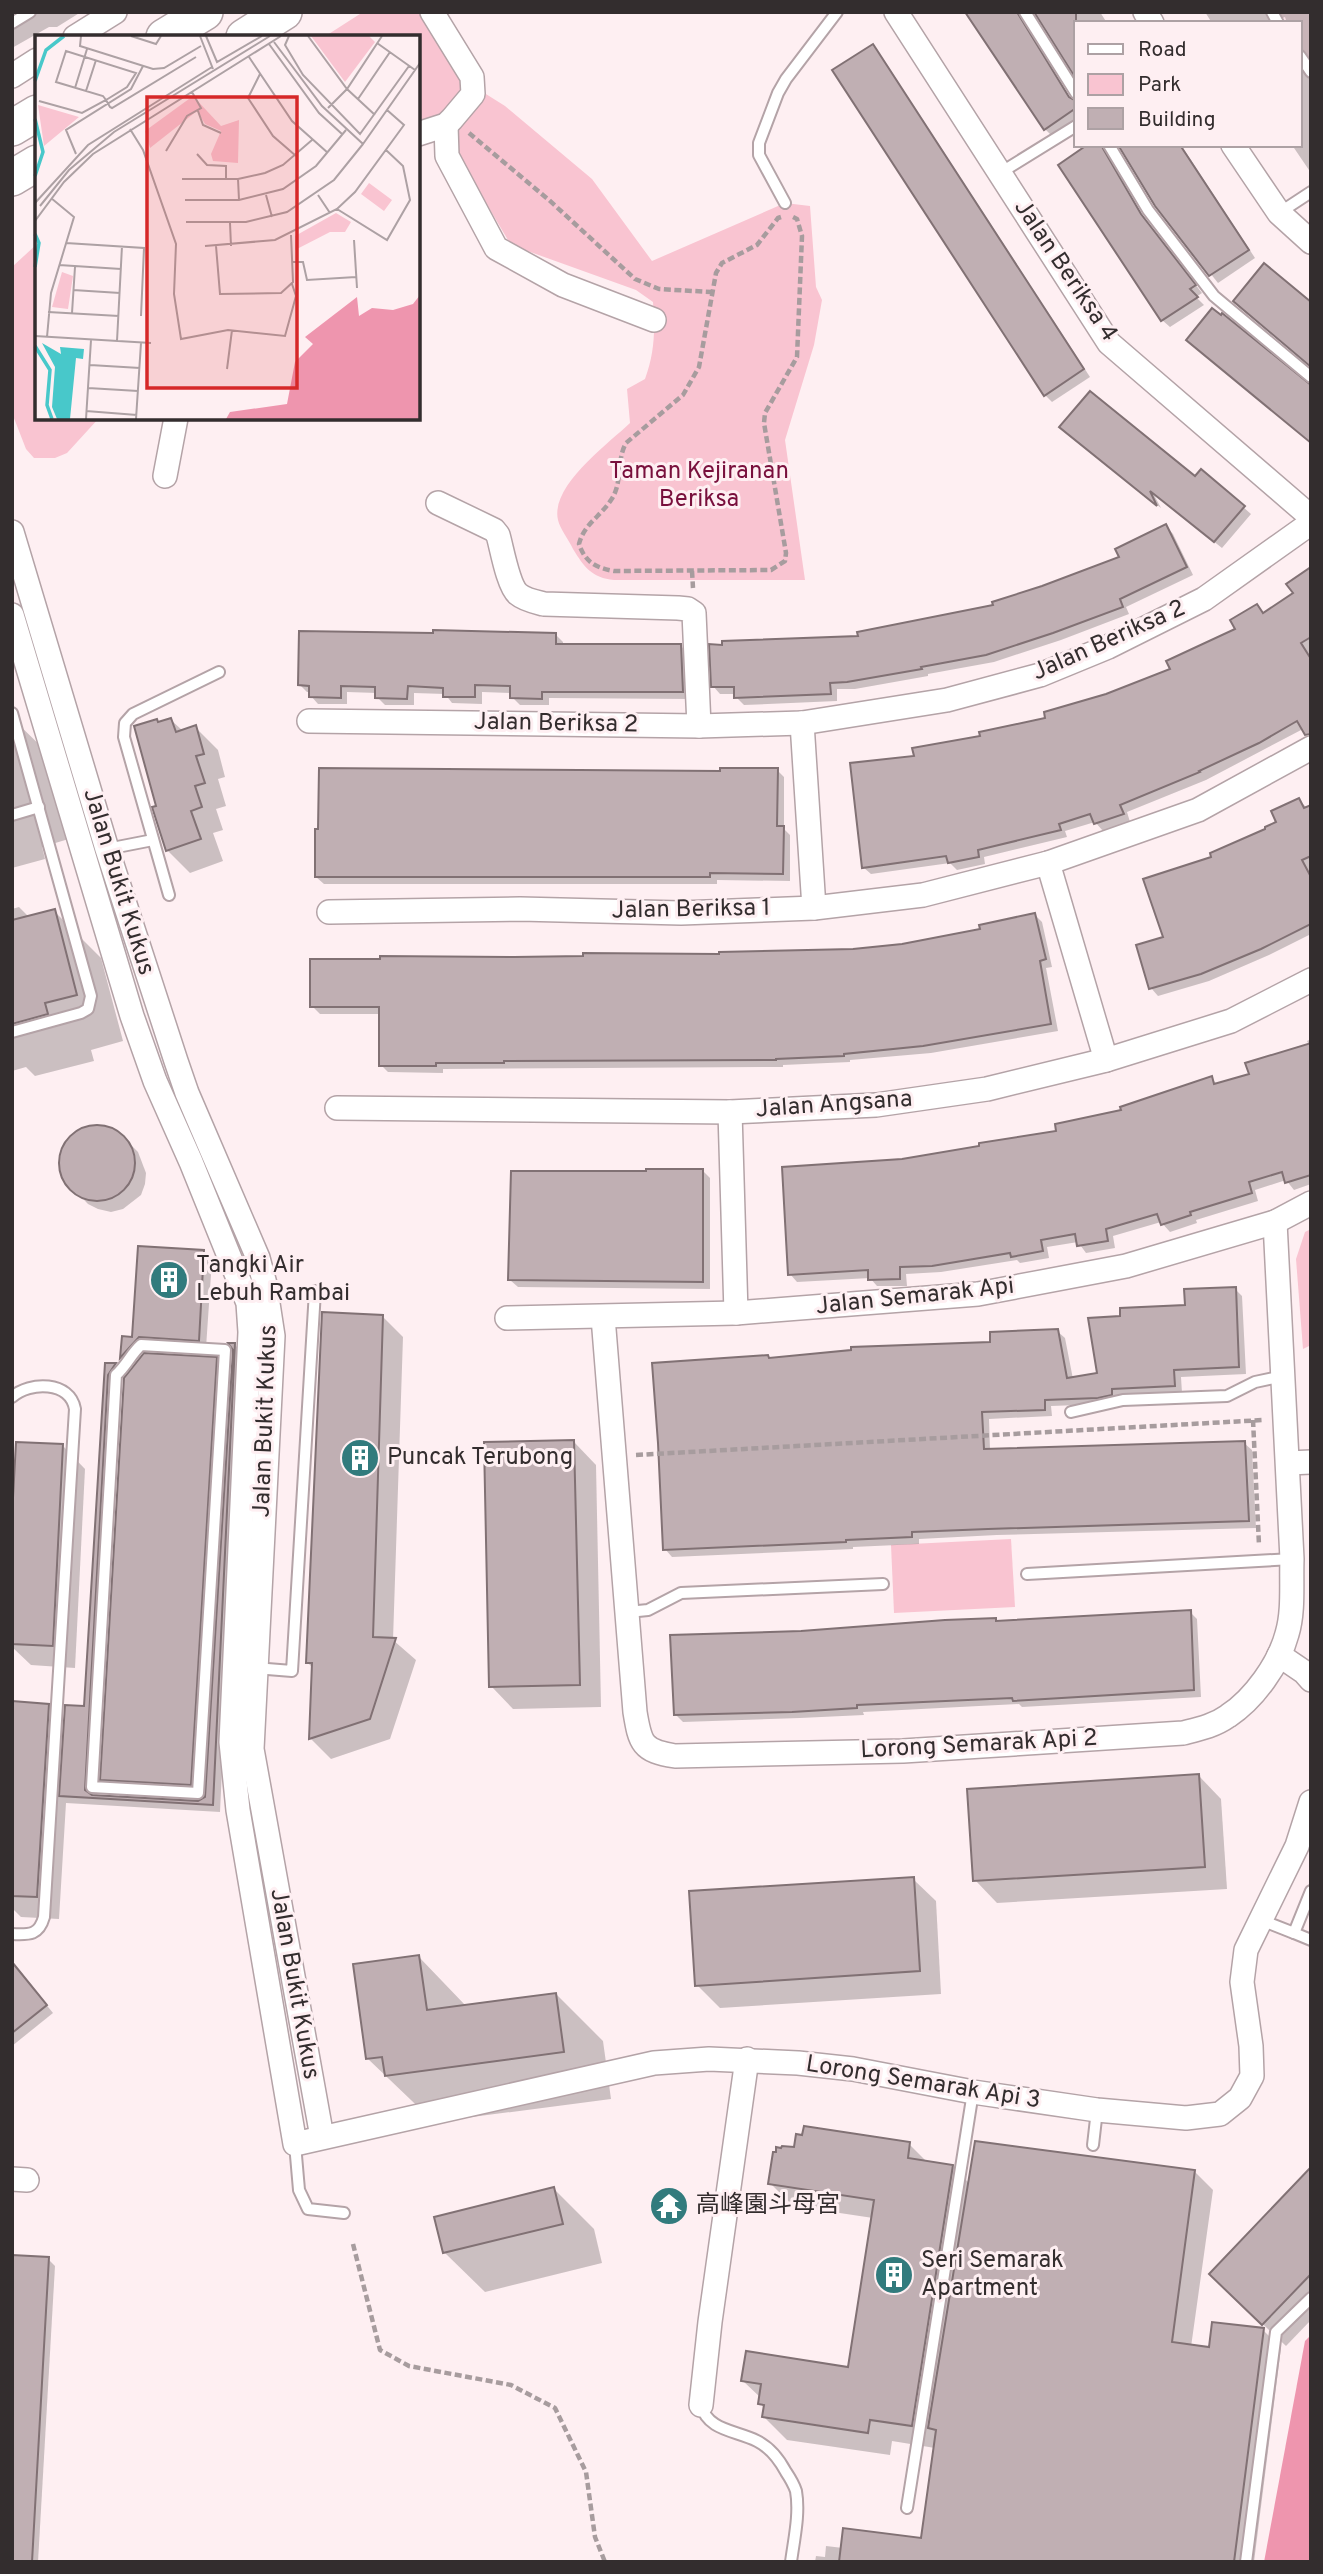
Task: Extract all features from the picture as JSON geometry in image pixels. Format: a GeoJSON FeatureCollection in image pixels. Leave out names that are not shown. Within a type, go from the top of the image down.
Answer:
{"type":"FeatureCollection","features":[{"type":"Feature","properties":{"kind":"main road"},"geometry":{"type":"LineString","coordinates":[[167,35],[205,12]]}},
{"type":"Feature","properties":{"kind":"main road"},"geometry":{"type":"LineString","coordinates":[[247,35],[284,12]]}},
{"type":"Feature","properties":{"kind":"main road"},"geometry":{"type":"LineString","coordinates":[[12,128],[35,115]]}},
{"type":"Feature","properties":{"kind":"main road"},"geometry":{"type":"LineString","coordinates":[[12,178],[35,164]]}},
{"type":"Feature","properties":{"kind":"street"},"geometry":{"type":"LineString","coordinates":[[78,35],[115,12]]}},
{"type":"Feature","properties":{"kind":"street"},"geometry":{"type":"LineString","coordinates":[[420,133],[449,122],[473,94],[474,85],[472,77],[432,12]]}},
{"type":"Feature","properties":{"kind":"street","name":"Jalan Beriksa 4"},"geometry":{"type":"LineString","coordinates":[[896,12],[1109,343],[1311,520]]}},
{"type":"Feature","properties":{"kind":"street"},"geometry":{"type":"LineString","coordinates":[[12,76],[35,61]]}},
{"type":"Feature","properties":{"kind":"street"},"geometry":{"type":"LineString","coordinates":[[449,122],[447,156],[496,248],[563,285],[654,320]]}},
{"type":"Feature","properties":{"kind":"street"},"geometry":{"type":"LineString","coordinates":[[1234,147],[1279,213],[1311,242]]}},
{"type":"Feature","properties":{"kind":"street"},"geometry":{"type":"LineString","coordinates":[[165,477],[176,420]]}},
{"type":"Feature","properties":{"kind":"street"},"geometry":{"type":"LineString","coordinates":[[438,503],[494,530],[498,535],[512,585],[517,593],[528,600],[544,604],[678,608],[694,613],[699,726]]}},
{"type":"Feature","properties":{"kind":"street","name":"Jalan Beriksa 2"},"geometry":{"type":"LineString","coordinates":[[309,721],[699,726],[802,723],[947,700],[1040,675],[1108,647],[1204,599],[1311,520]]}},
{"type":"Feature","properties":{"kind":"street","name":"Jalan Bukit Kukus"},"geometry":{"type":"LineString","coordinates":[[12,532],[29,662],[132,1016],[155,1081],[248,1303],[250,1332],[237,1609],[252,1749],[322,2137]]}},
{"type":"Feature","properties":{"kind":"street","name":"Jalan Bukit Kukus"},"geometry":{"type":"LineString","coordinates":[[12,615],[107,849],[187,1093],[258,1258],[270,1307],[273,1336],[245,1668],[231,1742],[238,1810],[295,2144]]}},
{"type":"Feature","properties":{"kind":"street"},"geometry":{"type":"LineString","coordinates":[[802,723],[814,908]]}},
{"type":"Feature","properties":{"kind":"street","name":"Jalan Beriksa 1"},"geometry":{"type":"LineString","coordinates":[[329,912],[520,909],[681,913],[814,908],[923,895],[1048,863],[1198,810],[1311,748]]}},
{"type":"Feature","properties":{"kind":"street"},"geometry":{"type":"LineString","coordinates":[[1048,863],[1106,1060]]}},
{"type":"Feature","properties":{"kind":"street","name":"Jalan Angsana"},"geometry":{"type":"LineString","coordinates":[[337,1108],[730,1112],[876,1105],[987,1089],[1106,1060],[1231,1021],[1311,980]]}},
{"type":"Feature","properties":{"kind":"street"},"geometry":{"type":"LineString","coordinates":[[730,1112],[736,1314]]}},
{"type":"Feature","properties":{"kind":"street","name":"Jalan Semarak Api"},"geometry":{"type":"LineString","coordinates":[[507,1318],[736,1314],[978,1294],[1126,1266],[1275,1222],[1311,1203]]}},
{"type":"Feature","properties":{"kind":"street","name":"Lorong Semarak Api 2"},"geometry":{"type":"LineString","coordinates":[[603,1317],[638,1735],[645,1747],[656,1753],[675,1756],[903,1751],[1183,1733],[1208,1727],[1229,1716],[1250,1697],[1279,1655],[1288,1634],[1292,1559],[1275,1222]]}},
{"type":"Feature","properties":{"kind":"street"},"geometry":{"type":"LineString","coordinates":[[1288,1463],[1311,1462]]}},
{"type":"Feature","properties":{"kind":"street"},"geometry":{"type":"LineString","coordinates":[[1279,1655],[1311,1680]]}},
{"type":"Feature","properties":{"kind":"street","name":"Lorong Semarak Api 3"},"geometry":{"type":"LineString","coordinates":[[295,2144],[654,2063],[709,2059],[747,2059],[853,2069],[972,2092],[1097,2110],[1186,2118],[1220,2113],[1240,2098],[1252,2076],[1251,2046],[1242,1982],[1246,1950],[1297,1846],[1311,1802]]}},
{"type":"Feature","properties":{"kind":"street"},"geometry":{"type":"LineString","coordinates":[[701,2405],[747,2059]]}},
{"type":"Feature","properties":{"kind":"lane"},"geometry":{"type":"LineString","coordinates":[[12,23],[30,12]]}},
{"type":"Feature","properties":{"kind":"lane"},"geometry":{"type":"LineString","coordinates":[[785,204],[759,155],[759,143],[786,79],[837,12]]}},
{"type":"Feature","properties":{"kind":"lane"},"geometry":{"type":"LineString","coordinates":[[1025,12],[1074,90]]}},
{"type":"Feature","properties":{"kind":"lane"},"geometry":{"type":"LineString","coordinates":[[1000,173],[1074,127]]}},
{"type":"Feature","properties":{"kind":"lane"},"geometry":{"type":"LineString","coordinates":[[1110,147],[1148,210],[1214,296],[1311,377]]}},
{"type":"Feature","properties":{"kind":"lane"},"geometry":{"type":"LineString","coordinates":[[1279,213],[1311,192]]}},
{"type":"Feature","properties":{"kind":"lane"},"geometry":{"type":"LineString","coordinates":[[169,895],[124,737],[125,723],[133,714],[219,672]]}},
{"type":"Feature","properties":{"kind":"lane"},"geometry":{"type":"LineString","coordinates":[[12,713],[90,1003],[88,1009],[82,1013],[12,1032]]}},
{"type":"Feature","properties":{"kind":"lane"},"geometry":{"type":"LineString","coordinates":[[12,815],[39,807]]}},
{"type":"Feature","properties":{"kind":"lane"},"geometry":{"type":"LineString","coordinates":[[84,855],[152,839]]}},
{"type":"Feature","properties":{"kind":"lane"},"geometry":{"type":"LineString","coordinates":[[245,1668],[292,1671],[315,1291]]}},
{"type":"Feature","properties":{"kind":"lane"},"geometry":{"type":"LineString","coordinates":[[141,1345],[225,1350],[209,1619],[198,1793],[92,1787],[116,1375],[141,1345]]}},
{"type":"Feature","properties":{"kind":"lane"},"geometry":{"type":"LineString","coordinates":[[1071,1412],[1123,1400],[1227,1396],[1255,1382],[1283,1376]]}},
{"type":"Feature","properties":{"kind":"lane"},"geometry":{"type":"LineString","coordinates":[[12,1397],[30,1387],[61,1388],[74,1399],[75,1409],[44,1917],[37,1932],[31,1935],[12,1934]]}},
{"type":"Feature","properties":{"kind":"lane"},"geometry":{"type":"LineString","coordinates":[[1027,1574],[1292,1559]]}},
{"type":"Feature","properties":{"kind":"lane"},"geometry":{"type":"LineString","coordinates":[[628,1612],[648,1610],[681,1593],[883,1584]]}},
{"type":"Feature","properties":{"kind":"lane"},"geometry":{"type":"LineString","coordinates":[[210,1598],[237,1609]]}},
{"type":"Feature","properties":{"kind":"lane"},"geometry":{"type":"LineString","coordinates":[[209,1619],[237,1609]]}},
{"type":"Feature","properties":{"kind":"lane"},"geometry":{"type":"LineString","coordinates":[[1294,1933],[1311,1891]]}},
{"type":"Feature","properties":{"kind":"lane"},"geometry":{"type":"LineString","coordinates":[[1261,1920],[1311,1940]]}},
{"type":"Feature","properties":{"kind":"lane"},"geometry":{"type":"LineString","coordinates":[[907,2508],[972,2092]]}},
{"type":"Feature","properties":{"kind":"lane"},"geometry":{"type":"LineString","coordinates":[[1093,2145],[1097,2110]]}},
{"type":"Feature","properties":{"kind":"lane"},"geometry":{"type":"LineString","coordinates":[[295,2144],[299,2190],[308,2209],[344,2213]]}},
{"type":"Feature","properties":{"kind":"lane"},"geometry":{"type":"LineString","coordinates":[[1246,2562],[1276,2332],[1311,2298]]}},
{"type":"Feature","properties":{"kind":"lane"},"geometry":{"type":"LineString","coordinates":[[701,2405],[704,2415],[713,2424],[758,2441],[774,2452],[785,2469],[795,2488],[797,2510],[791,2562]]}},
{"type":"Feature","properties":{"kind":"path"},"geometry":{"type":"LineString","coordinates":[[449,122],[549,200],[635,279],[659,289],[711,292]]}},
{"type":"Feature","properties":{"kind":"path"},"geometry":{"type":"LineString","coordinates":[[789,214],[797,219],[802,236],[797,357],[765,413],[764,423],[786,553],[785,561],[771,570],[614,571],[600,568],[590,562],[581,551],[581,534],[611,500],[619,482],[620,453],[626,443],[683,395],[699,367],[711,292],[722,263],[757,245],[778,218],[789,214]]}},
{"type":"Feature","properties":{"kind":"path"},"geometry":{"type":"LineString","coordinates":[[644,1454],[1255,1420],[1260,1561]]}},
{"type":"Feature","properties":{"kind":"path"},"geometry":{"type":"LineString","coordinates":[[353,2244],[380,2350],[409,2366],[511,2385],[555,2408],[586,2472],[595,2537],[605,2562]]}},
{"type":"Feature","properties":{"kind":"shaded area"},"geometry":{"type":"Polygon","coordinates":[[[1271,12],[1311,12],[1311,73],[1302,60],[1302,21],[1277,21],[1271,12]]]}},
{"type":"Feature","properties":{"kind":"shaded area"},"geometry":{"type":"Polygon","coordinates":[[[1311,2335],[1311,2562],[1264,2562],[1305,2341],[1311,2335]]]}},
{"type":"Feature","properties":{"kind":"green space","name":"Taman Kejiranan Beriksa"},"geometry":{"type":"Polygon","coordinates":[[[363,12],[421,12],[462,79],[505,106],[592,179],[652,261],[785,203],[810,206],[816,287],[822,300],[814,345],[785,440],[805,580],[614,580],[594,574],[581,561],[559,523],[558,507],[571,480],[630,423],[627,389],[645,379],[651,360],[654,341],[653,302],[636,290],[522,249],[508,240],[461,161],[420,126],[420,35],[327,35],[363,12]]]}},
{"type":"Feature","properties":{"kind":"green space"},"geometry":{"type":"Polygon","coordinates":[[[35,246],[35,420],[97,420],[67,453],[55,458],[34,458],[26,449],[12,413],[12,267],[35,246]]]}},
{"type":"Feature","properties":{"kind":"green space"},"geometry":{"type":"Polygon","coordinates":[[[1311,1229],[1311,1345],[1303,1349],[1296,1259],[1305,1232],[1311,1229]]]}},
{"type":"Feature","properties":{"kind":"green space"},"geometry":{"type":"Polygon","coordinates":[[[1011,1539],[1015,1607],[894,1613],[891,1545],[1011,1539]]]}},
{"type":"Feature","properties":{"kind":"building"},"geometry":{"type":"Polygon","coordinates":[[[965,12],[1017,12],[1069,97],[1074,100],[1074,109],[1044,130],[965,12]]]}},
{"type":"Feature","properties":{"kind":"building"},"geometry":{"type":"Polygon","coordinates":[[[1034,12],[1076,12],[1074,76],[1034,12]]]}},
{"type":"Feature","properties":{"kind":"building"},"geometry":{"type":"Polygon","coordinates":[[[873,44],[1084,369],[1044,396],[832,70],[873,44]]]}},
{"type":"Feature","properties":{"kind":"building"},"geometry":{"type":"Polygon","coordinates":[[[1084,147],[1102,147],[1141,214],[1196,285],[1190,289],[1198,297],[1161,321],[1058,165],[1084,147]]]}},
{"type":"Feature","properties":{"kind":"building"},"geometry":{"type":"Polygon","coordinates":[[[1119,147],[1181,147],[1249,250],[1209,276],[1155,206],[1119,147]]]}},
{"type":"Feature","properties":{"kind":"building"},"geometry":{"type":"Polygon","coordinates":[[[1264,263],[1311,302],[1311,367],[1233,301],[1264,263]]]}},
{"type":"Feature","properties":{"kind":"building"},"geometry":{"type":"Polygon","coordinates":[[[1212,308],[1221,315],[1222,313],[1311,385],[1311,443],[1186,340],[1212,308]]]}},
{"type":"Feature","properties":{"kind":"building"},"geometry":{"type":"Polygon","coordinates":[[[1090,391],[1195,476],[1201,469],[1245,506],[1214,542],[1150,491],[1157,506],[1059,427],[1090,391]]]}},
{"type":"Feature","properties":{"kind":"building"},"geometry":{"type":"Polygon","coordinates":[[[1166,524],[1187,567],[1120,599],[1123,607],[1053,633],[986,655],[921,667],[922,669],[830,683],[831,694],[734,698],[734,687],[711,687],[709,644],[722,645],[722,641],[858,636],[857,632],[993,605],[992,602],[1119,557],[1115,549],[1166,524]]]}},
{"type":"Feature","properties":{"kind":"building"},"geometry":{"type":"Polygon","coordinates":[[[1311,567],[1311,637],[1301,643],[1311,659],[1311,734],[1305,735],[1297,721],[1200,772],[1120,805],[1124,814],[1094,824],[1090,814],[1059,824],[1061,830],[978,850],[979,857],[948,863],[946,856],[862,868],[850,763],[914,756],[912,748],[980,736],[979,732],[1045,718],[1044,712],[1106,694],[1170,669],[1166,661],[1235,629],[1230,620],[1257,604],[1263,613],[1293,593],[1286,584],[1311,567]]]}},
{"type":"Feature","properties":{"kind":"building"},"geometry":{"type":"Polygon","coordinates":[[[433,630],[556,633],[556,644],[681,644],[683,692],[542,692],[542,699],[510,698],[510,686],[475,685],[475,697],[443,697],[443,688],[408,686],[407,699],[375,698],[375,687],[341,686],[341,698],[309,697],[309,686],[298,685],[299,631],[433,633],[433,630]]]}},
{"type":"Feature","properties":{"kind":"building"},"geometry":{"type":"Polygon","coordinates":[[[171,718],[176,732],[196,725],[204,754],[196,756],[205,783],[195,786],[202,807],[191,811],[201,839],[166,851],[152,807],[156,806],[134,726],[171,718]]]}},
{"type":"Feature","properties":{"kind":"building"},"geometry":{"type":"Polygon","coordinates":[[[319,768],[720,771],[720,768],[778,768],[777,826],[784,826],[783,874],[710,873],[710,877],[315,877],[319,768]]]}},
{"type":"Feature","properties":{"kind":"building"},"geometry":{"type":"Polygon","coordinates":[[[1299,798],[1304,808],[1311,805],[1311,856],[1302,860],[1311,877],[1311,924],[1201,974],[1149,989],[1136,945],[1163,937],[1143,879],[1211,857],[1210,853],[1265,829],[1276,822],[1271,811],[1299,798]]]}},
{"type":"Feature","properties":{"kind":"building"},"geometry":{"type":"Polygon","coordinates":[[[55,909],[77,995],[45,1003],[48,1014],[12,1024],[12,920],[55,909]]]}},
{"type":"Feature","properties":{"kind":"building"},"geometry":{"type":"Polygon","coordinates":[[[1035,913],[1046,959],[1040,961],[1051,1024],[923,1046],[844,1056],[776,1060],[504,1061],[436,1063],[436,1066],[379,1066],[379,1007],[310,1007],[310,959],[380,959],[380,956],[583,956],[583,953],[719,954],[853,949],[902,944],[980,929],[979,925],[1035,913]]]}},
{"type":"Feature","properties":{"kind":"building"},"geometry":{"type":"Polygon","coordinates":[[[1311,1043],[1311,1175],[1285,1183],[1282,1172],[1249,1182],[1252,1193],[1190,1212],[1191,1215],[1161,1225],[1157,1214],[1106,1229],[1108,1241],[1077,1246],[1075,1234],[1041,1240],[1043,1251],[1011,1257],[1010,1253],[932,1266],[900,1267],[900,1279],[868,1280],[868,1270],[788,1275],[782,1167],[902,1159],[1056,1131],[1055,1124],[1121,1110],[1120,1107],[1212,1076],[1214,1084],[1249,1074],[1245,1063],[1311,1043]]]}},
{"type":"Feature","properties":{"kind":"building"},"geometry":{"type":"Polygon","coordinates":[[[97,1125],[111,1128],[124,1136],[132,1149],[135,1163],[132,1177],[124,1190],[111,1198],[97,1201],[83,1198],[70,1190],[62,1177],[59,1163],[62,1149],[70,1136],[83,1128],[97,1125]]]}},
{"type":"Feature","properties":{"kind":"building"},"geometry":{"type":"Polygon","coordinates":[[[703,1169],[703,1282],[508,1280],[511,1171],[703,1169]]]}},
{"type":"Feature","properties":{"kind":"building","name":"Tangki Air Lebuh Rambai"},"geometry":{"type":"Polygon","coordinates":[[[138,1246],[204,1250],[199,1341],[139,1337],[120,1358],[122,1336],[132,1337],[138,1246]]]}},
{"type":"Feature","properties":{"kind":"building"},"geometry":{"type":"Polygon","coordinates":[[[1236,1287],[1239,1367],[1174,1370],[1175,1386],[1112,1389],[1112,1395],[1098,1398],[1045,1400],[1045,1410],[982,1412],[984,1449],[1245,1441],[1249,1521],[912,1532],[912,1537],[846,1542],[663,1550],[652,1363],[768,1355],[769,1358],[851,1350],[851,1347],[990,1342],[990,1332],[1058,1329],[1067,1378],[1097,1373],[1088,1318],[1120,1316],[1120,1308],[1185,1305],[1184,1289],[1236,1287]]]}},
{"type":"Feature","properties":{"kind":"building","name":"Puncak Terubong"},"geometry":{"type":"Polygon","coordinates":[[[322,1312],[383,1315],[373,1637],[396,1638],[370,1719],[309,1739],[312,1663],[306,1663],[322,1312]]]}},
{"type":"Feature","properties":{"kind":"building"},"geometry":{"type":"Polygon","coordinates":[[[228,1343],[235,1343],[213,1805],[59,1796],[65,1705],[84,1706],[105,1363],[116,1363],[108,1375],[85,1790],[92,1795],[198,1801],[205,1797],[233,1350],[228,1343]]]}},
{"type":"Feature","properties":{"kind":"building"},"geometry":{"type":"Polygon","coordinates":[[[144,1353],[217,1357],[191,1785],[100,1780],[124,1378],[144,1353]]]}},
{"type":"Feature","properties":{"kind":"building"},"geometry":{"type":"Polygon","coordinates":[[[574,1440],[580,1685],[489,1687],[484,1442],[574,1440]]]}},
{"type":"Feature","properties":{"kind":"building"},"geometry":{"type":"Polygon","coordinates":[[[16,1442],[63,1444],[53,1646],[12,1644],[12,1516],[16,1442]]]}},
{"type":"Feature","properties":{"kind":"building"},"geometry":{"type":"Polygon","coordinates":[[[1191,1610],[1194,1690],[1013,1701],[1012,1698],[857,1705],[857,1708],[792,1712],[674,1715],[670,1635],[801,1631],[945,1620],[996,1618],[996,1621],[1191,1610]]]}},
{"type":"Feature","properties":{"kind":"building"},"geometry":{"type":"Polygon","coordinates":[[[12,1701],[49,1704],[37,1897],[12,1896],[12,1701]]]}},
{"type":"Feature","properties":{"kind":"building"},"geometry":{"type":"Polygon","coordinates":[[[1199,1774],[1205,1867],[973,1881],[967,1789],[1199,1774]]]}},
{"type":"Feature","properties":{"kind":"building"},"geometry":{"type":"Polygon","coordinates":[[[914,1877],[920,1971],[695,1986],[689,1891],[914,1877]]]}},
{"type":"Feature","properties":{"kind":"building"},"geometry":{"type":"Polygon","coordinates":[[[419,1955],[427,2010],[556,1993],[564,2052],[385,2076],[382,2057],[366,2059],[353,1964],[419,1955]]]}},
{"type":"Feature","properties":{"kind":"building"},"geometry":{"type":"Polygon","coordinates":[[[12,1962],[47,2005],[12,2033],[12,1962]]]}},
{"type":"Feature","properties":{"kind":"building","name":"Seri Semarak Apartment"},"geometry":{"type":"Polygon","coordinates":[[[804,2126],[910,2142],[908,2158],[953,2165],[912,2426],[870,2420],[868,2433],[762,2417],[764,2405],[758,2404],[761,2384],[741,2381],[746,2351],[848,2367],[874,2200],[768,2184],[776,2147],[794,2147],[796,2134],[802,2135],[804,2126]]]}},
{"type":"Feature","properties":{"kind":"building"},"geometry":{"type":"Polygon","coordinates":[[[975,2141],[1195,2170],[1172,2342],[1209,2347],[1212,2322],[1264,2328],[1234,2562],[839,2562],[843,2528],[921,2538],[936,2430],[928,2428],[975,2141]]]}},
{"type":"Feature","properties":{"kind":"building"},"geometry":{"type":"Polygon","coordinates":[[[1311,2167],[1311,2274],[1262,2325],[1209,2274],[1311,2167]]]}},
{"type":"Feature","properties":{"kind":"building"},"geometry":{"type":"Polygon","coordinates":[[[554,2187],[563,2224],[443,2253],[434,2217],[554,2187]]]}},
{"type":"Feature","properties":{"kind":"building"},"geometry":{"type":"Polygon","coordinates":[[[12,2255],[49,2257],[32,2562],[12,2562],[12,2255]]]}},
{"type":"Feature","properties":{"kind":"place","name":"Tangki Air Lebuh Rambai"},"geometry":{"type":"Point","coordinates":[169,1280]}},
{"type":"Feature","properties":{"kind":"place","name":"Puncak Terubong"},"geometry":{"type":"Point","coordinates":[360,1458]}},
{"type":"Feature","properties":{"kind":"place","name":"高峰園斗母宮"},"geometry":{"type":"Point","coordinates":[669,2206]}},
{"type":"Feature","properties":{"kind":"place","name":"Seri Semarak Apartment"},"geometry":{"type":"Point","coordinates":[894,2275]}}]}
